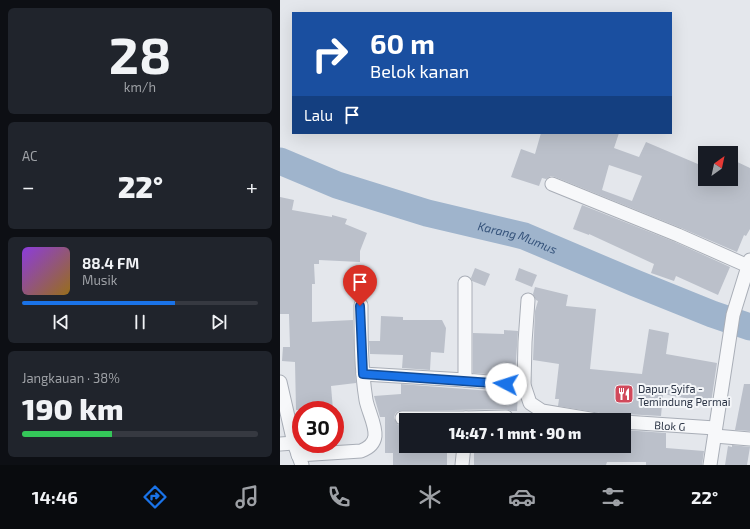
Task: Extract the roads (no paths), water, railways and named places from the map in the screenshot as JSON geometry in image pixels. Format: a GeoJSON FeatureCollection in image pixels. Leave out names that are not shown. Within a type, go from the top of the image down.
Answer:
{"type":"FeatureCollection","features":[{"type":"Feature","properties":{"kind":"street"},"geometry":{"type":"LineString","coordinates":[[552,184],[678,235],[747,270],[733,315],[710,465]]}},
{"type":"Feature","properties":{"kind":"street"},"geometry":{"type":"LineString","coordinates":[[465,283],[465,380]]}},
{"type":"Feature","properties":{"kind":"street"},"geometry":{"type":"LineString","coordinates":[[528,300],[524,385],[530,403],[542,412],[549,413]]}},
{"type":"Feature","properties":{"kind":"street"},"geometry":{"type":"LineString","coordinates":[[280,444],[298,454],[355,452],[364,450],[374,441],[375,434],[366,401],[363,374],[360,306]]}},
{"type":"Feature","properties":{"kind":"street"},"geometry":{"type":"LineString","coordinates":[[363,374],[524,385]]}},
{"type":"Feature","properties":{"kind":"street"},"geometry":{"type":"LineString","coordinates":[[280,382],[298,454]]}},
{"type":"Feature","properties":{"kind":"street","name":"Blok G"},"geometry":{"type":"LineString","coordinates":[[631,423],[715,432],[750,439]]}},
{"type":"Feature","properties":{"kind":"street"},"geometry":{"type":"LineString","coordinates":[[462,465],[463,453]]}},
{"type":"Feature","properties":{"kind":"waterway","name":"Karang Mumus"},"geometry":{"type":"LineString","coordinates":[[280,161],[337,185],[427,213],[524,236],[635,283],[712,314],[750,327]]}},
{"type":"Feature","properties":{"kind":"place","name":"Dapur Syifa - Temindung Permai"},"geometry":{"type":"Point","coordinates":[624,394]}}]}
